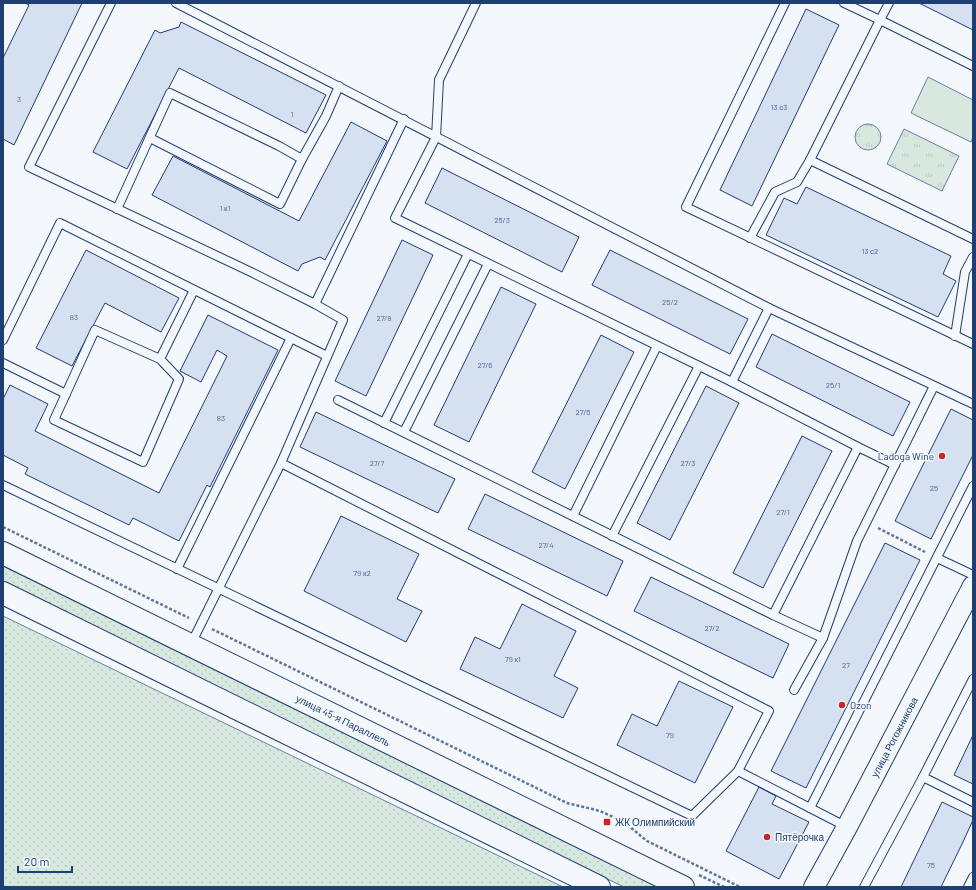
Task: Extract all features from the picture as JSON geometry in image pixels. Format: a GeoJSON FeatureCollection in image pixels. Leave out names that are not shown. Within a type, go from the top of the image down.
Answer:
{"type":"FeatureCollection","features":[{"type":"Feature","properties":{"kind":"main road","name":"улица 45-я Параллель"},"geometry":{"type":"LineString","coordinates":[[3,553],[683,887]]}},
{"type":"Feature","properties":{"kind":"main road"},"geometry":{"type":"LineString","coordinates":[[3,593],[599,887]]}},
{"type":"Feature","properties":{"kind":"street","name":"улица Рогожникова"},"geometry":{"type":"LineString","coordinates":[[814,887],[973,586]]}},
{"type":"Feature","properties":{"kind":"lane"},"geometry":{"type":"LineString","coordinates":[[111,3],[29,167],[315,304],[343,320],[281,463],[190,645]]}},
{"type":"Feature","properties":{"kind":"lane"},"geometry":{"type":"LineString","coordinates":[[176,3],[769,308],[973,404]]}},
{"type":"Feature","properties":{"kind":"lane"},"geometry":{"type":"LineString","coordinates":[[476,3],[439,80],[436,137],[395,218],[732,382],[895,465]]}},
{"type":"Feature","properties":{"kind":"lane"},"geometry":{"type":"LineString","coordinates":[[785,3],[686,207],[973,344]]}},
{"type":"Feature","properties":{"kind":"lane"},"geometry":{"type":"LineString","coordinates":[[844,3],[973,66]]}},
{"type":"Feature","properties":{"kind":"lane"},"geometry":{"type":"LineString","coordinates":[[750,238],[775,192],[797,182],[810,160],[889,3]]}},
{"type":"Feature","properties":{"kind":"lane"},"geometry":{"type":"LineString","coordinates":[[150,138],[280,204],[302,159],[326,116],[339,86]]}},
{"type":"Feature","properties":{"kind":"lane"},"geometry":{"type":"LineString","coordinates":[[117,209],[170,93],[279,146],[302,159]]}},
{"type":"Feature","properties":{"kind":"lane"},"geometry":{"type":"LineString","coordinates":[[315,304],[404,119]]}},
{"type":"Feature","properties":{"kind":"lane"},"geometry":{"type":"LineString","coordinates":[[810,160],[973,239]]}},
{"type":"Feature","properties":{"kind":"lane"},"geometry":{"type":"LineString","coordinates":[[3,340],[60,223],[327,356]]}},
{"type":"Feature","properties":{"kind":"lane"},"geometry":{"type":"LineString","coordinates":[[384,423],[468,254]]}},
{"type":"Feature","properties":{"kind":"lane"},"geometry":{"type":"LineString","coordinates":[[955,336],[965,272],[973,257]]}},
{"type":"Feature","properties":{"kind":"lane"},"geometry":{"type":"LineString","coordinates":[[404,432],[488,264]]}},
{"type":"Feature","properties":{"kind":"lane"},"geometry":{"type":"LineString","coordinates":[[160,359],[194,290]]}},
{"type":"Feature","properties":{"kind":"lane"},"geometry":{"type":"LineString","coordinates":[[732,382],[769,308]]}},
{"type":"Feature","properties":{"kind":"lane"},"geometry":{"type":"LineString","coordinates":[[95,330],[160,359],[179,379],[143,462],[54,420],[95,330]]}},
{"type":"Feature","properties":{"kind":"lane"},"geometry":{"type":"LineString","coordinates":[[177,569],[291,338]]}},
{"type":"Feature","properties":{"kind":"lane"},"geometry":{"type":"LineString","coordinates":[[573,516],[656,346]]}},
{"type":"Feature","properties":{"kind":"lane"},"geometry":{"type":"LineString","coordinates":[[3,363],[66,394]]}},
{"type":"Feature","properties":{"kind":"lane"},"geometry":{"type":"LineString","coordinates":[[612,536],[699,366]]}},
{"type":"Feature","properties":{"kind":"lane"},"geometry":{"type":"LineString","coordinates":[[794,690],[823,638],[857,541],[934,386]]}},
{"type":"Feature","properties":{"kind":"lane"},"geometry":{"type":"LineString","coordinates":[[338,400],[612,536],[823,638]]}},
{"type":"Feature","properties":{"kind":"lane"},"geometry":{"type":"LineString","coordinates":[[773,615],[858,447]]}},
{"type":"Feature","properties":{"kind":"lane"},"geometry":{"type":"LineString","coordinates":[[3,485],[692,816],[738,771],[769,710],[281,463]]}},
{"type":"Feature","properties":{"kind":"lane"},"geometry":{"type":"LineString","coordinates":[[810,808],[973,486]]}},
{"type":"Feature","properties":{"kind":"lane"},"geometry":{"type":"LineString","coordinates":[[937,558],[973,575]]}},
{"type":"Feature","properties":{"kind":"lane"},"geometry":{"type":"LineString","coordinates":[[864,887],[924,777],[973,679]]}},
{"type":"Feature","properties":{"kind":"lane"},"geometry":{"type":"LineString","coordinates":[[738,771],[847,827]]}},
{"type":"Feature","properties":{"kind":"lane"},"geometry":{"type":"LineString","coordinates":[[924,777],[973,802]]}},
{"type":"Feature","properties":{"kind":"lane"},"geometry":{"type":"LineString","coordinates":[[968,887],[973,877]]}},
{"type":"Feature","properties":{"kind":"path"},"geometry":{"type":"LineString","coordinates":[[866,523],[937,558]]}},
{"type":"Feature","properties":{"kind":"path"},"geometry":{"type":"LineString","coordinates":[[3,527],[567,803],[600,811],[624,822],[647,841],[740,887]]}},
{"type":"Feature","properties":{"kind":"green space"},"geometry":{"type":"Polygon","coordinates":[[[928,77],[973,100],[973,137],[971,142],[911,113],[928,77]]]}},
{"type":"Feature","properties":{"kind":"green space"},"geometry":{"type":"Polygon","coordinates":[[[868,124],[877,128],[881,137],[877,146],[868,150],[859,146],[855,137],[859,128],[868,124]]]}},
{"type":"Feature","properties":{"kind":"green space"},"geometry":{"type":"Polygon","coordinates":[[[904,129],[959,156],[942,191],[887,164],[904,129]]]}},
{"type":"Feature","properties":{"kind":"green space"},"geometry":{"type":"Polygon","coordinates":[[[3,566],[658,887],[624,887],[3,584],[3,566]]]}},
{"type":"Feature","properties":{"kind":"green space"},"geometry":{"type":"Polygon","coordinates":[[[3,616],[563,887],[3,887],[3,616]]]}},
{"type":"Feature","properties":{"kind":"building"},"geometry":{"type":"Polygon","coordinates":[[[25,3],[82,3],[14,145],[3,139],[3,58],[29,5],[25,3]]]}},
{"type":"Feature","properties":{"kind":"building"},"geometry":{"type":"Polygon","coordinates":[[[919,3],[973,3],[973,30],[919,3]]]}},
{"type":"Feature","properties":{"kind":"building"},"geometry":{"type":"Polygon","coordinates":[[[806,9],[839,25],[752,206],[720,190],[806,9]]]}},
{"type":"Feature","properties":{"kind":"building"},"geometry":{"type":"Polygon","coordinates":[[[181,22],[326,95],[306,133],[179,68],[127,169],[93,152],[155,30],[160,33],[179,27],[181,22]]]}},
{"type":"Feature","properties":{"kind":"building"},"geometry":{"type":"Polygon","coordinates":[[[351,122],[387,141],[325,260],[320,257],[302,264],[298,271],[152,195],[173,156],[299,221],[351,122]]]}},
{"type":"Feature","properties":{"kind":"building"},"geometry":{"type":"Polygon","coordinates":[[[442,168],[579,237],[562,272],[425,203],[442,168]]]}},
{"type":"Feature","properties":{"kind":"building"},"geometry":{"type":"Polygon","coordinates":[[[806,187],[951,256],[943,274],[956,281],[938,317],[766,235],[784,198],[797,204],[806,187]]]}},
{"type":"Feature","properties":{"kind":"building"},"geometry":{"type":"Polygon","coordinates":[[[402,240],[433,255],[366,396],[335,381],[402,240]]]}},
{"type":"Feature","properties":{"kind":"building"},"geometry":{"type":"Polygon","coordinates":[[[86,250],[179,298],[161,332],[105,303],[72,366],[36,348],[86,250]]]}},
{"type":"Feature","properties":{"kind":"building"},"geometry":{"type":"Polygon","coordinates":[[[610,250],[748,319],[730,354],[592,285],[610,250]]]}},
{"type":"Feature","properties":{"kind":"building"},"geometry":{"type":"Polygon","coordinates":[[[501,287],[536,304],[469,442],[434,425],[501,287]]]}},
{"type":"Feature","properties":{"kind":"building"},"geometry":{"type":"Polygon","coordinates":[[[208,315],[278,350],[210,487],[207,485],[179,541],[133,518],[129,525],[25,474],[28,468],[3,455],[3,399],[10,385],[48,404],[35,431],[159,493],[227,356],[217,350],[201,382],[180,371],[208,315]]]}},
{"type":"Feature","properties":{"kind":"building"},"geometry":{"type":"Polygon","coordinates":[[[772,334],[910,402],[893,436],[756,367],[772,334]]]}},
{"type":"Feature","properties":{"kind":"building"},"geometry":{"type":"Polygon","coordinates":[[[601,335],[634,352],[565,489],[532,472],[601,335]]]}},
{"type":"Feature","properties":{"kind":"building"},"geometry":{"type":"Polygon","coordinates":[[[706,386],[739,403],[670,540],[637,523],[706,386]]]}},
{"type":"Feature","properties":{"kind":"building"},"geometry":{"type":"Polygon","coordinates":[[[951,409],[973,420],[973,455],[931,539],[895,521],[951,409]]]}},
{"type":"Feature","properties":{"kind":"building"},"geometry":{"type":"Polygon","coordinates":[[[316,412],[455,479],[438,513],[300,447],[316,412]]]}},
{"type":"Feature","properties":{"kind":"building"},"geometry":{"type":"Polygon","coordinates":[[[802,436],[832,451],[763,588],[733,573],[802,436]]]}},
{"type":"Feature","properties":{"kind":"building"},"geometry":{"type":"Polygon","coordinates":[[[485,494],[623,561],[607,596],[468,529],[485,494]]]}},
{"type":"Feature","properties":{"kind":"building"},"geometry":{"type":"Polygon","coordinates":[[[341,516],[419,554],[397,599],[422,611],[406,642],[304,591],[341,516]]]}},
{"type":"Feature","properties":{"kind":"building"},"geometry":{"type":"Polygon","coordinates":[[[885,543],[920,560],[806,788],[771,771],[885,543]]]}},
{"type":"Feature","properties":{"kind":"building"},"geometry":{"type":"Polygon","coordinates":[[[651,577],[789,644],[773,678],[634,611],[651,577]]]}},
{"type":"Feature","properties":{"kind":"building"},"geometry":{"type":"Polygon","coordinates":[[[522,604],[576,631],[554,676],[578,688],[563,718],[460,669],[475,637],[500,649],[522,604]]]}},
{"type":"Feature","properties":{"kind":"building"},"geometry":{"type":"Polygon","coordinates":[[[679,681],[733,707],[695,783],[617,745],[632,714],[657,726],[679,681]]]}},
{"type":"Feature","properties":{"kind":"building"},"geometry":{"type":"Polygon","coordinates":[[[973,735],[973,784],[954,775],[973,735]]]}},
{"type":"Feature","properties":{"kind":"building","name":"Пятёрочка"},"geometry":{"type":"Polygon","coordinates":[[[759,787],[776,796],[772,804],[809,822],[779,879],[726,851],[759,787]]]}},
{"type":"Feature","properties":{"kind":"building"},"geometry":{"type":"Polygon","coordinates":[[[942,802],[973,817],[962,844],[941,887],[901,887],[942,802]]]}},
{"type":"Feature","properties":{"kind":"place","name":"Ladoga Wine"},"geometry":{"type":"Point","coordinates":[942,456]}},
{"type":"Feature","properties":{"kind":"place","name":"Ozon"},"geometry":{"type":"Point","coordinates":[842,705]}},
{"type":"Feature","properties":{"kind":"place","name":"ЖК Олимпийский"},"geometry":{"type":"Point","coordinates":[607,822]}},
{"type":"Feature","properties":{"kind":"place","name":"Пятёрочка"},"geometry":{"type":"Point","coordinates":[767,837]}}]}
